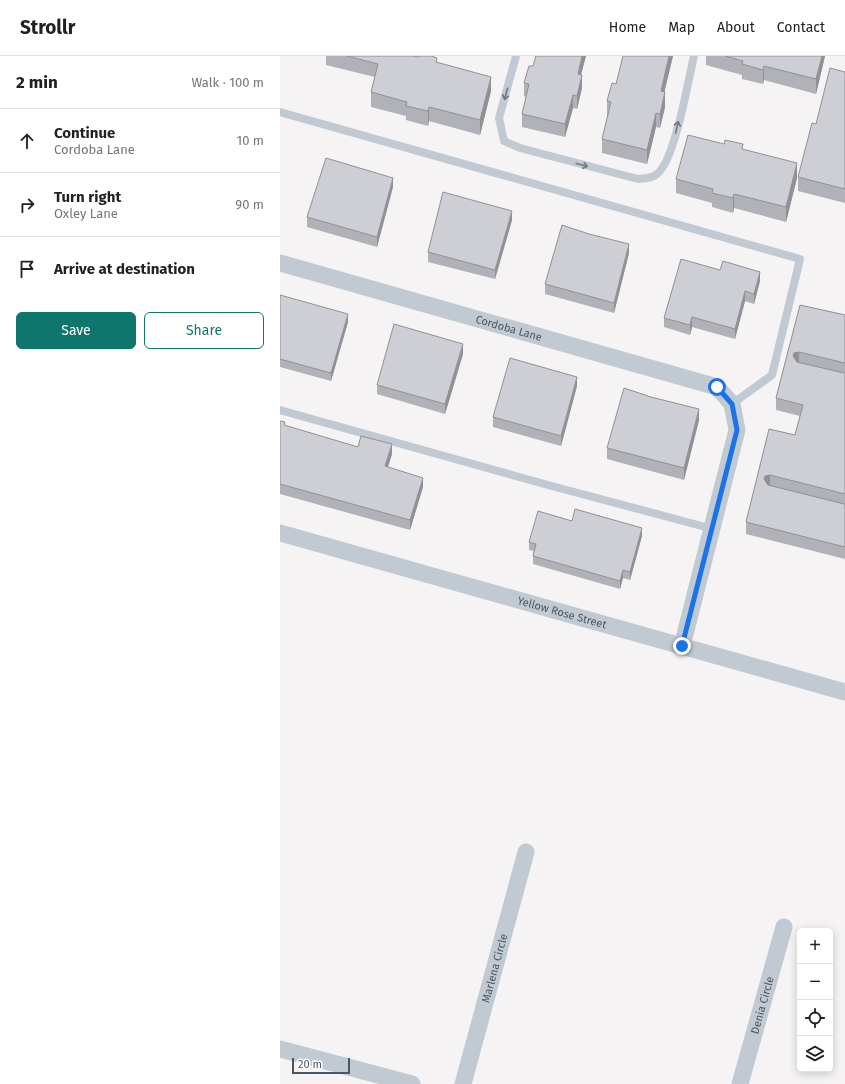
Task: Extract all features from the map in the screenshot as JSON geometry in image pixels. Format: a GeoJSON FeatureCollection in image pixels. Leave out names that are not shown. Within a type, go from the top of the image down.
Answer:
{"type":"FeatureCollection","features":[{"type":"Feature","properties":{"kind":"street","name":"Cordoba Lane"},"geometry":{"type":"LineString","coordinates":[[280,263],[717,387],[732,404]]}},
{"type":"Feature","properties":{"kind":"street"},"geometry":{"type":"LineString","coordinates":[[682,646],[737,430],[732,404]]}},
{"type":"Feature","properties":{"kind":"street","name":"Yellow Rose Street"},"geometry":{"type":"LineString","coordinates":[[280,533],[845,692]]}},
{"type":"Feature","properties":{"kind":"street","name":"Marlena Circle"},"geometry":{"type":"LineString","coordinates":[[463,1084],[526,852]]}},
{"type":"Feature","properties":{"kind":"street","name":"Denia Circle"},"geometry":{"type":"LineString","coordinates":[[740,1084],[784,927]]}},
{"type":"Feature","properties":{"kind":"street"},"geometry":{"type":"LineString","coordinates":[[280,1049],[412,1084]]}},
{"type":"Feature","properties":{"kind":"lane"},"geometry":{"type":"LineString","coordinates":[[516,56],[499,118],[504,141],[520,148],[638,179],[651,178],[659,172],[670,154],[694,56]]}},
{"type":"Feature","properties":{"kind":"lane"},"geometry":{"type":"LineString","coordinates":[[280,112],[800,259],[772,375],[732,404]]}},
{"type":"Feature","properties":{"kind":"lane"},"geometry":{"type":"LineString","coordinates":[[280,410],[548,486],[713,529]]}},
{"type":"Feature","properties":{"kind":"building"},"geometry":{"type":"Polygon","coordinates":[[[347,56],[431,56],[437,58],[436,62],[491,77],[480,120],[429,107],[428,111],[406,106],[407,102],[371,92],[378,64],[347,56]]]}},
{"type":"Feature","properties":{"kind":"building"},"geometry":{"type":"Polygon","coordinates":[[[536,56],[582,56],[578,74],[582,75],[577,96],[573,95],[565,124],[522,114],[529,84],[524,83],[529,66],[533,66],[536,56]]]}},
{"type":"Feature","properties":{"kind":"building"},"geometry":{"type":"Polygon","coordinates":[[[623,56],[669,56],[661,91],[665,92],[660,114],[656,113],[647,150],[602,139],[611,102],[607,101],[612,83],[616,84],[623,56]]]}},
{"type":"Feature","properties":{"kind":"building"},"geometry":{"type":"Polygon","coordinates":[[[725,56],[822,56],[816,79],[764,66],[763,70],[742,64],[743,61],[725,56]]]}},
{"type":"Feature","properties":{"kind":"building"},"geometry":{"type":"Polygon","coordinates":[[[830,68],[845,72],[845,189],[798,177],[812,123],[816,124],[830,68]]]}},
{"type":"Feature","properties":{"kind":"building"},"geometry":{"type":"Polygon","coordinates":[[[688,135],[724,144],[725,140],[743,144],[742,149],[797,163],[786,207],[734,194],[733,198],[712,193],[713,189],[676,179],[688,135]]]}},
{"type":"Feature","properties":{"kind":"building"},"geometry":{"type":"Polygon","coordinates":[[[326,158],[393,178],[377,237],[307,217],[326,158]]]}},
{"type":"Feature","properties":{"kind":"building"},"geometry":{"type":"Polygon","coordinates":[[[443,192],[512,211],[495,270],[428,252],[443,192]]]}},
{"type":"Feature","properties":{"kind":"building"},"geometry":{"type":"Polygon","coordinates":[[[562,225],[589,234],[629,244],[614,303],[545,284],[562,225]]]}},
{"type":"Feature","properties":{"kind":"building"},"geometry":{"type":"Polygon","coordinates":[[[681,259],[720,270],[723,261],[760,272],[754,294],[745,291],[735,329],[692,317],[690,325],[664,318],[681,259]]]}},
{"type":"Feature","properties":{"kind":"building"},"geometry":{"type":"Polygon","coordinates":[[[280,295],[348,314],[331,373],[280,359],[280,295]]]}},
{"type":"Feature","properties":{"kind":"building"},"geometry":{"type":"Polygon","coordinates":[[[800,305],[845,315],[845,363],[799,352],[794,353],[793,356],[797,362],[845,373],[845,494],[770,475],[765,476],[764,479],[768,485],[845,504],[845,547],[746,522],[769,429],[795,435],[803,405],[776,398],[800,305]]]}},
{"type":"Feature","properties":{"kind":"building"},"geometry":{"type":"Polygon","coordinates":[[[394,324],[463,344],[445,404],[377,385],[394,324]]]}},
{"type":"Feature","properties":{"kind":"building"},"geometry":{"type":"Polygon","coordinates":[[[510,358],[577,377],[561,436],[493,417],[510,358]]]}},
{"type":"Feature","properties":{"kind":"building"},"geometry":{"type":"Polygon","coordinates":[[[624,388],[651,397],[699,409],[684,468],[607,448],[624,388]]]}},
{"type":"Feature","properties":{"kind":"building"},"geometry":{"type":"Polygon","coordinates":[[[280,421],[285,422],[284,425],[358,447],[361,436],[392,444],[385,466],[423,478],[410,520],[280,484],[280,421]]]}},
{"type":"Feature","properties":{"kind":"building"},"geometry":{"type":"Polygon","coordinates":[[[575,509],[642,528],[630,572],[623,570],[620,581],[533,556],[536,544],[529,542],[538,511],[572,521],[575,509]]]}},
{"type":"Feature","properties":{"kind":"route"},"geometry":{"type":"LineString","coordinates":[[682,646],[737,430],[732,404],[717,387]]}}]}
